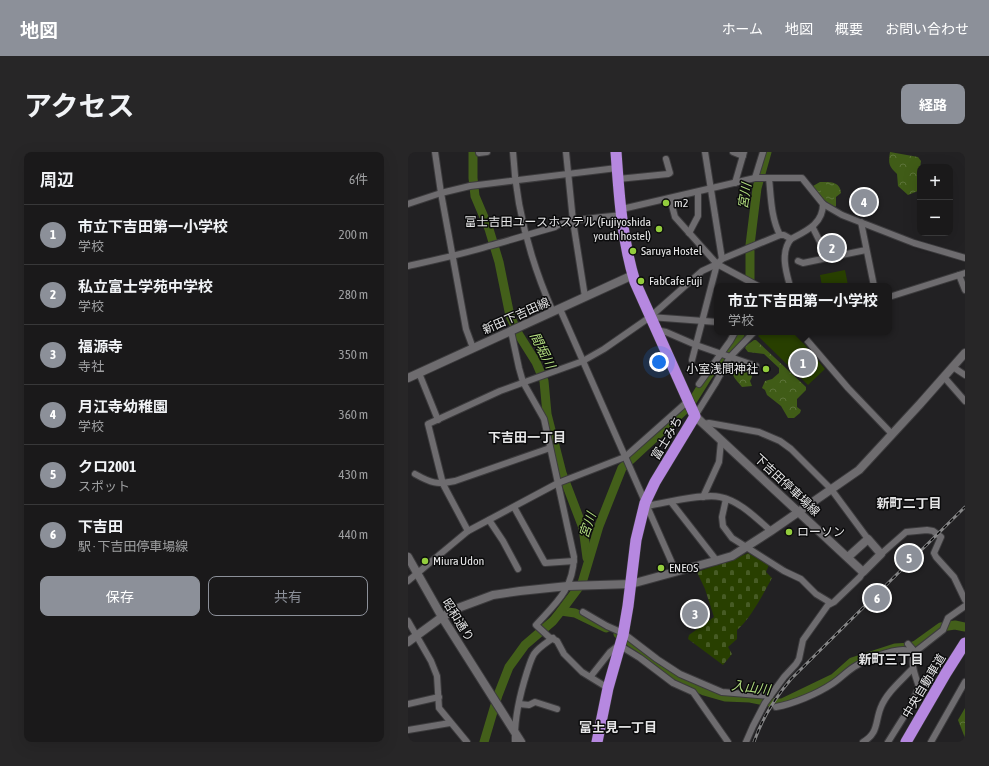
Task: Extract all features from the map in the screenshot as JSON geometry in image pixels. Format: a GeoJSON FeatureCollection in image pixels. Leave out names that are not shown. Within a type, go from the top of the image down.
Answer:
{"type":"FeatureCollection","features":[{"type":"Feature","properties":{"kind":"highway"},"geometry":{"type":"LineString","coordinates":[[616,152],[629,263],[650,317],[691,408]]}},
{"type":"Feature","properties":{"kind":"highway","name":"富士みち"},"geometry":{"type":"LineString","coordinates":[[597,742],[608,688],[622,639],[631,584],[636,540],[646,504],[691,408]]}},
{"type":"Feature","properties":{"kind":"highway","name":"中央自動車道"},"geometry":{"type":"LineString","coordinates":[[906,742],[965,643]]}},
{"type":"Feature","properties":{"kind":"highway","name":"中央自動車道"},"geometry":{"type":"LineString","coordinates":[[915,742],[965,657]]}},
{"type":"Feature","properties":{"kind":"street"},"geometry":{"type":"LineString","coordinates":[[435,152],[466,329],[473,348]]}},
{"type":"Feature","properties":{"kind":"street"},"geometry":{"type":"LineString","coordinates":[[478,153],[487,152]]}},
{"type":"Feature","properties":{"kind":"street"},"geometry":{"type":"LineString","coordinates":[[513,152],[514,181],[525,235],[535,269],[583,361],[676,572]]}},
{"type":"Feature","properties":{"kind":"street"},"geometry":{"type":"LineString","coordinates":[[566,152],[573,221],[585,297]]}},
{"type":"Feature","properties":{"kind":"street"},"geometry":{"type":"LineString","coordinates":[[713,152],[706,152],[722,259]]}},
{"type":"Feature","properties":{"kind":"street"},"geometry":{"type":"LineString","coordinates":[[733,152],[744,154],[735,183]]}},
{"type":"Feature","properties":{"kind":"street"},"geometry":{"type":"LineString","coordinates":[[756,178],[763,152]]}},
{"type":"Feature","properties":{"kind":"street"},"geometry":{"type":"LineString","coordinates":[[618,179],[668,174],[670,173],[666,159]]}},
{"type":"Feature","properties":{"kind":"street"},"geometry":{"type":"LineString","coordinates":[[408,204],[441,193],[473,186],[617,168]]}},
{"type":"Feature","properties":{"kind":"street"},"geometry":{"type":"LineString","coordinates":[[408,266],[491,246],[573,221],[622,212],[670,198],[756,178],[802,178],[823,204],[842,214],[914,243],[965,258]]}},
{"type":"Feature","properties":{"kind":"street"},"geometry":{"type":"LineString","coordinates":[[767,178],[773,216],[780,234]]}},
{"type":"Feature","properties":{"kind":"street"},"geometry":{"type":"LineString","coordinates":[[689,233],[698,216],[698,192]]}},
{"type":"Feature","properties":{"kind":"street"},"geometry":{"type":"LineString","coordinates":[[670,198],[675,217],[717,264],[747,283]]}},
{"type":"Feature","properties":{"kind":"street"},"geometry":{"type":"LineString","coordinates":[[789,283],[785,267],[786,249],[791,239],[813,228],[823,211],[823,204]]}},
{"type":"Feature","properties":{"kind":"street"},"geometry":{"type":"LineString","coordinates":[[861,222],[873,283]]}},
{"type":"Feature","properties":{"kind":"street"},"geometry":{"type":"LineString","coordinates":[[813,228],[828,258]]}},
{"type":"Feature","properties":{"kind":"street"},"geometry":{"type":"LineString","coordinates":[[468,531],[443,484],[428,424],[524,382],[583,361],[604,349],[650,317],[699,274],[717,264],[722,259],[780,234],[791,239]]}},
{"type":"Feature","properties":{"kind":"street"},"geometry":{"type":"LineString","coordinates":[[798,261],[803,263],[866,250]]}},
{"type":"Feature","properties":{"kind":"street"},"geometry":{"type":"LineString","coordinates":[[692,360],[717,264]]}},
{"type":"Feature","properties":{"kind":"street"},"geometry":{"type":"LineString","coordinates":[[892,296],[962,274],[965,290]]}},
{"type":"Feature","properties":{"kind":"street","name":"新田下吉田線"},"geometry":{"type":"LineString","coordinates":[[408,378],[633,275]]}},
{"type":"Feature","properties":{"kind":"street"},"geometry":{"type":"LineString","coordinates":[[650,317],[714,322]]}},
{"type":"Feature","properties":{"kind":"street"},"geometry":{"type":"LineString","coordinates":[[514,330],[519,368],[524,382],[544,419],[550,448],[562,482],[574,561],[568,586],[563,595],[536,624],[557,641],[564,654],[582,672],[591,676],[608,688]]}},
{"type":"Feature","properties":{"kind":"street"},"geometry":{"type":"LineString","coordinates":[[656,330],[666,332],[696,345],[756,366]]}},
{"type":"Feature","properties":{"kind":"street"},"geometry":{"type":"LineString","coordinates":[[699,384],[733,335]]}},
{"type":"Feature","properties":{"kind":"street"},"geometry":{"type":"LineString","coordinates":[[408,582],[468,531],[562,482],[626,457],[691,408],[715,384],[730,357],[751,335]]}},
{"type":"Feature","properties":{"kind":"street"},"geometry":{"type":"LineString","coordinates":[[803,335],[848,388],[892,434]]}},
{"type":"Feature","properties":{"kind":"street"},"geometry":{"type":"LineString","coordinates":[[408,642],[442,617],[458,608],[493,595],[568,586],[631,584],[732,556],[746,548],[859,470],[965,353]]}},
{"type":"Feature","properties":{"kind":"street"},"geometry":{"type":"LineString","coordinates":[[953,367],[965,375]]}},
{"type":"Feature","properties":{"kind":"street"},"geometry":{"type":"LineString","coordinates":[[419,373],[438,420]]}},
{"type":"Feature","properties":{"kind":"street"},"geometry":{"type":"LineString","coordinates":[[944,377],[965,400]]}},
{"type":"Feature","properties":{"kind":"street","name":"下吉田停車場線"},"geometry":{"type":"LineString","coordinates":[[691,408],[721,441],[863,572]]}},
{"type":"Feature","properties":{"kind":"street"},"geometry":{"type":"LineString","coordinates":[[704,424],[709,423],[759,432],[780,441],[791,449],[831,489],[881,554]]}},
{"type":"Feature","properties":{"kind":"street"},"geometry":{"type":"LineString","coordinates":[[703,497],[719,462],[721,441]]}},
{"type":"Feature","properties":{"kind":"street"},"geometry":{"type":"LineString","coordinates":[[415,474],[425,480],[443,484],[550,448]]}},
{"type":"Feature","properties":{"kind":"street"},"geometry":{"type":"LineString","coordinates":[[646,504],[703,497],[720,497],[744,508],[771,530]]}},
{"type":"Feature","properties":{"kind":"street"},"geometry":{"type":"LineString","coordinates":[[726,499],[722,517],[722,526],[732,538],[746,548],[800,579],[816,594],[831,603]]}},
{"type":"Feature","properties":{"kind":"street"},"geometry":{"type":"LineString","coordinates":[[671,502],[717,561]]}},
{"type":"Feature","properties":{"kind":"street"},"geometry":{"type":"LineString","coordinates":[[514,507],[545,563],[574,561]]}},
{"type":"Feature","properties":{"kind":"street"},"geometry":{"type":"LineString","coordinates":[[489,520],[499,534],[518,569]]}},
{"type":"Feature","properties":{"kind":"street"},"geometry":{"type":"LineString","coordinates":[[746,742],[768,699],[799,659],[803,640],[831,603],[834,602],[881,554],[906,532],[927,530],[933,531],[941,537],[934,553],[954,577],[965,600]]}},
{"type":"Feature","properties":{"kind":"street"},"geometry":{"type":"LineString","coordinates":[[848,558],[868,539]]}},
{"type":"Feature","properties":{"kind":"street","name":"昭和通り"},"geometry":{"type":"LineString","coordinates":[[408,558],[442,617],[514,731]]}},
{"type":"Feature","properties":{"kind":"street"},"geometry":{"type":"LineString","coordinates":[[776,707],[788,705],[821,690],[832,684],[862,662],[895,651],[911,648],[935,637],[944,628],[948,618],[965,606]]}},
{"type":"Feature","properties":{"kind":"street"},"geometry":{"type":"LineString","coordinates":[[583,612],[607,626],[640,658],[673,682],[693,691],[728,742]]}},
{"type":"Feature","properties":{"kind":"street"},"geometry":{"type":"LineString","coordinates":[[408,621],[431,661],[437,676],[439,708],[459,739],[467,742]]}},
{"type":"Feature","properties":{"kind":"street"},"geometry":{"type":"LineString","coordinates":[[515,742],[514,731],[522,688],[533,656],[551,637]]}},
{"type":"Feature","properties":{"kind":"street"},"geometry":{"type":"LineString","coordinates":[[622,639],[680,674],[722,692],[768,699]]}},
{"type":"Feature","properties":{"kind":"street"},"geometry":{"type":"LineString","coordinates":[[591,676],[622,639]]}},
{"type":"Feature","properties":{"kind":"street"},"geometry":{"type":"LineString","coordinates":[[888,742],[910,706],[919,687],[913,668],[911,648]]}},
{"type":"Feature","properties":{"kind":"street"},"geometry":{"type":"LineString","coordinates":[[863,742],[870,738],[875,729],[880,709],[884,701],[913,668]]}},
{"type":"Feature","properties":{"kind":"street"},"geometry":{"type":"LineString","coordinates":[[693,691],[696,681]]}},
{"type":"Feature","properties":{"kind":"street"},"geometry":{"type":"LineString","coordinates":[[931,742],[965,682]]}},
{"type":"Feature","properties":{"kind":"street"},"geometry":{"type":"LineString","coordinates":[[408,704],[439,697]]}},
{"type":"Feature","properties":{"kind":"street"},"geometry":{"type":"LineString","coordinates":[[519,704],[529,705],[535,702],[557,709]]}},
{"type":"Feature","properties":{"kind":"street"},"geometry":{"type":"LineString","coordinates":[[408,730],[450,723]]}},
{"type":"Feature","properties":{"kind":"street"},"geometry":{"type":"LineString","coordinates":[[514,731],[522,742]]}},
{"type":"Feature","properties":{"kind":"green space"},"geometry":{"type":"Polygon","coordinates":[[[890,152],[918,157],[921,161],[921,164],[917,164],[917,191],[908,195],[898,186],[897,174],[892,169],[889,159],[890,152]]]}},
{"type":"Feature","properties":{"kind":"green space"},"geometry":{"type":"Polygon","coordinates":[[[845,270],[848,283],[821,283],[820,275],[845,270]]]}},
{"type":"Feature","properties":{"kind":"green space"},"geometry":{"type":"Polygon","coordinates":[[[797,335],[825,369],[808,385],[758,336],[797,335]]]}},
{"type":"Feature","properties":{"kind":"green space"},"geometry":{"type":"Polygon","coordinates":[[[756,340],[806,387],[806,390],[797,399],[797,407],[801,410],[800,413],[794,418],[788,418],[781,406],[767,395],[765,390],[762,388],[765,381],[772,379],[779,373],[779,368],[764,354],[748,352],[745,348],[756,340]]]}},
{"type":"Feature","properties":{"kind":"green space"},"geometry":{"type":"Polygon","coordinates":[[[733,365],[751,371],[752,377],[750,381],[752,386],[742,387],[733,375],[733,365]]]}},
{"type":"Feature","properties":{"kind":"green space"},"geometry":{"type":"Polygon","coordinates":[[[748,553],[769,565],[766,572],[772,578],[752,612],[737,630],[737,639],[728,647],[732,654],[723,665],[688,639],[689,635],[714,617],[705,589],[697,572],[748,553]]]}},
{"type":"Feature","properties":{"kind":"green space"},"geometry":{"type":"Polygon","coordinates":[[[965,708],[965,738],[958,720],[965,708]]]}},
{"type":"Feature","properties":{"kind":"water"},"geometry":{"type":"Polygon","coordinates":[[[820,182],[834,183],[839,186],[841,193],[836,197],[836,206],[834,208],[812,187],[820,182]]]}},
{"type":"Feature","properties":{"kind":"waterway","name":"間堀川"},"geometry":{"type":"LineString","coordinates":[[473,152],[475,196],[489,229],[499,262],[510,316],[519,335],[536,362],[544,381],[547,414],[562,473],[583,528],[587,558]]}},
{"type":"Feature","properties":{"kind":"waterway","name":"宮川"},"geometry":{"type":"LineString","coordinates":[[750,245],[757,188],[767,152]]}},
{"type":"Feature","properties":{"kind":"waterway","name":"宮川"},"geometry":{"type":"LineString","coordinates":[[750,251],[750,279]]}},
{"type":"Feature","properties":{"kind":"waterway","name":"宮川"},"geometry":{"type":"LineString","coordinates":[[484,742],[498,695],[509,667],[525,645],[553,621],[582,583],[599,526],[622,468],[690,405],[708,376],[740,335]]}},
{"type":"Feature","properties":{"kind":"waterway","name":"入山川"},"geometry":{"type":"LineString","coordinates":[[561,611],[575,613],[606,628]]}},
{"type":"Feature","properties":{"kind":"waterway","name":"入山川"},"geometry":{"type":"LineString","coordinates":[[618,634],[641,649],[666,672],[704,691],[725,697],[750,698],[774,703],[782,703],[834,678],[852,662],[895,648],[911,647],[941,627],[955,625],[965,627]]}},
{"type":"Feature","properties":{"kind":"railway"},"geometry":{"type":"LineString","coordinates":[[754,742],[770,709],[791,679],[965,507]]}},
{"type":"Feature","properties":{"kind":"place","name":"月江寺幼稚園"},"geometry":{"type":"Point","coordinates":[864,202]}},
{"type":"Feature","properties":{"kind":"place","name":"m2"},"geometry":{"type":"Point","coordinates":[666,203]}},
{"type":"Feature","properties":{"kind":"place","name":"富士吉田ユースホステル (Fujiyoshida youth hostel)"},"geometry":{"type":"Point","coordinates":[659,229]}},
{"type":"Feature","properties":{"kind":"place","name":"私立富士学苑中学校"},"geometry":{"type":"Point","coordinates":[832,248]}},
{"type":"Feature","properties":{"kind":"place","name":"Saruya Hostel"},"geometry":{"type":"Point","coordinates":[633,251]}},
{"type":"Feature","properties":{"kind":"place","name":"FabCafe Fuji"},"geometry":{"type":"Point","coordinates":[641,281]}},
{"type":"Feature","properties":{"kind":"place","name":"市立下吉田第一小学校"},"geometry":{"type":"Point","coordinates":[803,363]}},
{"type":"Feature","properties":{"kind":"place","name":"小室浅間神社"},"geometry":{"type":"Point","coordinates":[766,369]}},
{"type":"Feature","properties":{"kind":"place","name":"ローソン"},"geometry":{"type":"Point","coordinates":[789,532]}},
{"type":"Feature","properties":{"kind":"place","name":"クロ2001"},"geometry":{"type":"Point","coordinates":[909,558]}},
{"type":"Feature","properties":{"kind":"place","name":"Miura Udon"},"geometry":{"type":"Point","coordinates":[425,561]}},
{"type":"Feature","properties":{"kind":"place","name":"ENEOS"},"geometry":{"type":"Point","coordinates":[661,568]}},
{"type":"Feature","properties":{"kind":"place","name":"下吉田"},"geometry":{"type":"Point","coordinates":[877,598]}},
{"type":"Feature","properties":{"kind":"place","name":"福源寺"},"geometry":{"type":"Point","coordinates":[695,614]}},
{"type":"Feature","properties":{"kind":"district","name":"下吉田一丁目"},"geometry":{"type":"Point","coordinates":[527,437]}},
{"type":"Feature","properties":{"kind":"district","name":"新町二丁目"},"geometry":{"type":"Point","coordinates":[909,503]}},
{"type":"Feature","properties":{"kind":"district","name":"新町三丁目"},"geometry":{"type":"Point","coordinates":[891,659]}},
{"type":"Feature","properties":{"kind":"district","name":"富士見一丁目"},"geometry":{"type":"Point","coordinates":[618,727]}}]}
